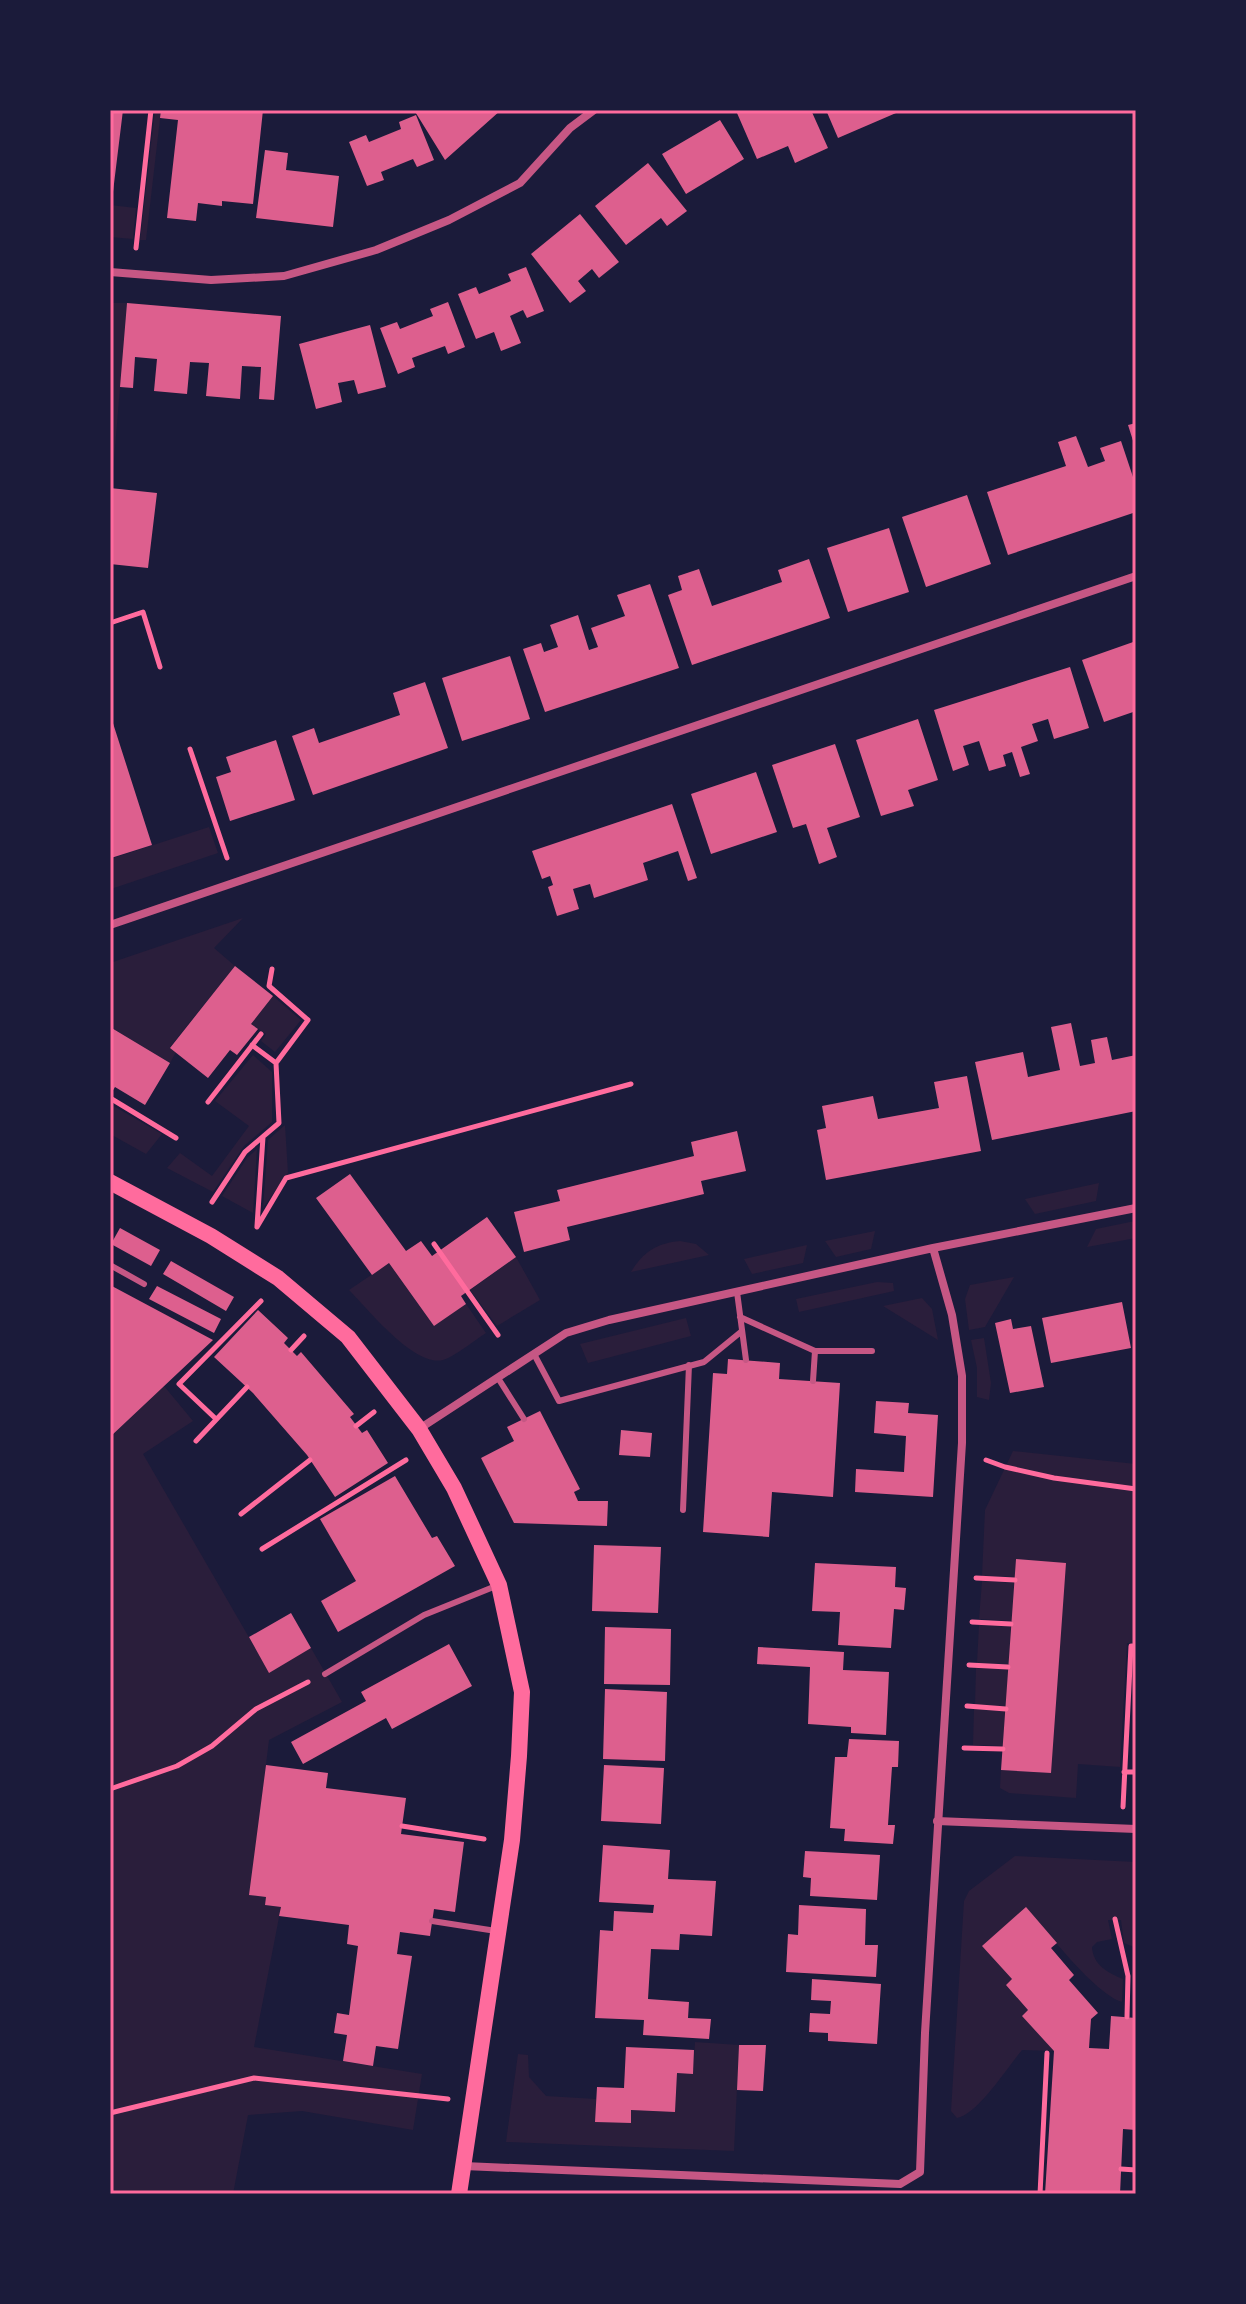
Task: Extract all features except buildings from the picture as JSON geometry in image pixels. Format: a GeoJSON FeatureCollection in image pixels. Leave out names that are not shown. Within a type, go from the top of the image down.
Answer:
{"type":"FeatureCollection","features":[{"type":"Feature","properties":{"kind":"main road"},"geometry":{"type":"LineString","coordinates":[[110,1182],[211,1236],[278,1278],[348,1337],[419,1429],[454,1488],[499,1585],[522,1692],[512,1840],[459,2194]]}},
{"type":"Feature","properties":{"kind":"street"},"geometry":{"type":"LineString","coordinates":[[110,272],[211,280],[284,276],[376,250],[449,220],[520,183],[570,128],[594,110]]}},
{"type":"Feature","properties":{"kind":"street"},"geometry":{"type":"LineString","coordinates":[[110,925],[1136,576]]}},
{"type":"Feature","properties":{"kind":"street"},"geometry":{"type":"LineString","coordinates":[[419,1429],[566,1333],[609,1320],[933,1248],[1136,1208]]}},
{"type":"Feature","properties":{"kind":"street"},"geometry":{"type":"LineString","coordinates":[[464,2166],[900,2184],[920,2172],[937,1821],[962,1443],[962,1376],[952,1315],[933,1248]]}},
{"type":"Feature","properties":{"kind":"street"},"geometry":{"type":"LineString","coordinates":[[937,1821],[1136,1829]]}},
{"type":"Feature","properties":{"kind":"lane"},"geometry":{"type":"LineString","coordinates":[[110,1265],[144,1284]]}},
{"type":"Feature","properties":{"kind":"lane"},"geometry":{"type":"LineString","coordinates":[[737,1292],[746,1360]]}},
{"type":"Feature","properties":{"kind":"lane"},"geometry":{"type":"LineString","coordinates":[[740,1317],[815,1351],[872,1351]]}},
{"type":"Feature","properties":{"kind":"lane"},"geometry":{"type":"LineString","coordinates":[[534,1354],[559,1401],[704,1362],[742,1331]]}},
{"type":"Feature","properties":{"kind":"lane"},"geometry":{"type":"LineString","coordinates":[[813,1381],[815,1351]]}},
{"type":"Feature","properties":{"kind":"lane"},"geometry":{"type":"LineString","coordinates":[[683,1510],[689,1365]]}},
{"type":"Feature","properties":{"kind":"lane"},"geometry":{"type":"LineString","coordinates":[[498,1378],[524,1419]]}},
{"type":"Feature","properties":{"kind":"lane"},"geometry":{"type":"LineString","coordinates":[[325,1674],[424,1615],[499,1585]]}},
{"type":"Feature","properties":{"kind":"lane"},"geometry":{"type":"LineString","coordinates":[[432,1921],[499,1931]]}},
{"type":"Feature","properties":{"kind":"path"},"geometry":{"type":"LineString","coordinates":[[136,248],[151,110]]}},
{"type":"Feature","properties":{"kind":"path"},"geometry":{"type":"LineString","coordinates":[[110,623],[143,612],[160,667]]}},
{"type":"Feature","properties":{"kind":"path"},"geometry":{"type":"LineString","coordinates":[[190,749],[227,858]]}},
{"type":"Feature","properties":{"kind":"path"},"geometry":{"type":"LineString","coordinates":[[212,1202],[245,1152],[279,1123],[276,1063],[308,1020],[269,986],[272,969]]}},
{"type":"Feature","properties":{"kind":"path"},"geometry":{"type":"LineString","coordinates":[[208,1102],[261,1034]]}},
{"type":"Feature","properties":{"kind":"path"},"geometry":{"type":"LineString","coordinates":[[252,1045],[276,1063]]}},
{"type":"Feature","properties":{"kind":"path"},"geometry":{"type":"LineString","coordinates":[[263,1137],[257,1227],[286,1178],[631,1084]]}},
{"type":"Feature","properties":{"kind":"path"},"geometry":{"type":"LineString","coordinates":[[110,1098],[176,1138]]}},
{"type":"Feature","properties":{"kind":"path"},"geometry":{"type":"LineString","coordinates":[[434,1244],[498,1335]]}},
{"type":"Feature","properties":{"kind":"path"},"geometry":{"type":"LineString","coordinates":[[216,1419],[179,1384],[261,1301]]}},
{"type":"Feature","properties":{"kind":"path"},"geometry":{"type":"LineString","coordinates":[[291,1350],[304,1336]]}},
{"type":"Feature","properties":{"kind":"path"},"geometry":{"type":"LineString","coordinates":[[196,1441],[247,1387]]}},
{"type":"Feature","properties":{"kind":"path"},"geometry":{"type":"LineString","coordinates":[[356,1426],[374,1412]]}},
{"type":"Feature","properties":{"kind":"path"},"geometry":{"type":"LineString","coordinates":[[241,1514],[310,1460]]}},
{"type":"Feature","properties":{"kind":"path"},"geometry":{"type":"LineString","coordinates":[[262,1549],[407,1460]]}},
{"type":"Feature","properties":{"kind":"path"},"geometry":{"type":"LineString","coordinates":[[986,1460],[1054,1478],[1136,1489]]}},
{"type":"Feature","properties":{"kind":"path"},"geometry":{"type":"LineString","coordinates":[[973,1578],[1015,1580]]}},
{"type":"Feature","properties":{"kind":"path"},"geometry":{"type":"LineString","coordinates":[[971,1622],[1011,1624]]}},
{"type":"Feature","properties":{"kind":"path"},"geometry":{"type":"LineString","coordinates":[[1123,1808],[1133,1646]]}},
{"type":"Feature","properties":{"kind":"path"},"geometry":{"type":"LineString","coordinates":[[968,1665],[1008,1667]]}},
{"type":"Feature","properties":{"kind":"path"},"geometry":{"type":"LineString","coordinates":[[110,1789],[177,1766],[212,1746],[256,1709],[325,1674]]}},
{"type":"Feature","properties":{"kind":"path"},"geometry":{"type":"LineString","coordinates":[[966,1706],[1006,1709]]}},
{"type":"Feature","properties":{"kind":"path"},"geometry":{"type":"LineString","coordinates":[[1127,1726],[1136,1727]]}},
{"type":"Feature","properties":{"kind":"path"},"geometry":{"type":"LineString","coordinates":[[964,1748],[1003,1749]]}},
{"type":"Feature","properties":{"kind":"path"},"geometry":{"type":"LineString","coordinates":[[1124,1772],[1136,1772]]}},
{"type":"Feature","properties":{"kind":"path"},"geometry":{"type":"LineString","coordinates":[[402,1826],[487,1840]]}},
{"type":"Feature","properties":{"kind":"path"},"geometry":{"type":"LineString","coordinates":[[1115,1919],[1128,1976],[1127,2017]]}},
{"type":"Feature","properties":{"kind":"path"},"geometry":{"type":"LineString","coordinates":[[1040,2194],[1047,2053]]}},
{"type":"Feature","properties":{"kind":"path"},"geometry":{"type":"LineString","coordinates":[[110,2113],[254,2078],[473,2103]]}},
{"type":"Feature","properties":{"kind":"path"},"geometry":{"type":"LineString","coordinates":[[1121,2169],[1136,2170]]}},
{"type":"Feature","properties":{"kind":"shaded area"},"geometry":{"type":"Polygon","coordinates":[[[155,110],[161,110],[146,240],[140,240],[155,110]]]}},
{"type":"Feature","properties":{"kind":"shaded area"},"geometry":{"type":"Polygon","coordinates":[[[110,205],[136,208],[133,239],[110,237],[110,205]]]}},
{"type":"Feature","properties":{"kind":"shaded area"},"geometry":{"type":"Polygon","coordinates":[[[110,303],[127,303],[113,472],[110,471],[110,303]]]}},
{"type":"Feature","properties":{"kind":"shaded area"},"geometry":{"type":"Polygon","coordinates":[[[209,827],[218,853],[111,889],[110,859],[209,827]]]}},
{"type":"Feature","properties":{"kind":"shaded area"},"geometry":{"type":"Polygon","coordinates":[[[243,918],[214,948],[235,966],[170,1047],[176,1052],[170,1063],[110,1027],[110,963],[243,918]]]}},
{"type":"Feature","properties":{"kind":"shaded area"},"geometry":{"type":"Polygon","coordinates":[[[273,996],[301,1020],[275,1052],[261,1041],[266,1034],[251,1024],[273,996]]]}},
{"type":"Feature","properties":{"kind":"shaded area"},"geometry":{"type":"Polygon","coordinates":[[[253,1055],[272,1072],[272,1122],[244,1146],[213,1192],[167,1168],[180,1153],[212,1176],[249,1126],[215,1101],[253,1055]]]}},
{"type":"Feature","properties":{"kind":"shaded area"},"geometry":{"type":"Polygon","coordinates":[[[110,1104],[162,1134],[146,1154],[110,1134],[110,1104]]]}},
{"type":"Feature","properties":{"kind":"shaded area"},"geometry":{"type":"Polygon","coordinates":[[[285,1125],[288,1173],[263,1208],[268,1140],[285,1125]]]}},
{"type":"Feature","properties":{"kind":"shaded area"},"geometry":{"type":"Polygon","coordinates":[[[257,1149],[253,1213],[222,1196],[247,1158],[257,1149]]]}},
{"type":"Feature","properties":{"kind":"shaded area"},"geometry":{"type":"Polygon","coordinates":[[[1099,1183],[1096,1201],[1035,1214],[1025,1199],[1099,1183]]]}},
{"type":"Feature","properties":{"kind":"shaded area"},"geometry":{"type":"Polygon","coordinates":[[[1135,1221],[1136,1238],[1087,1247],[1096,1229],[1135,1221]]]}},
{"type":"Feature","properties":{"kind":"shaded area"},"geometry":{"type":"Polygon","coordinates":[[[875,1231],[871,1249],[836,1257],[825,1241],[875,1231]]]}},
{"type":"Feature","properties":{"kind":"shaded area"},"geometry":{"type":"Polygon","coordinates":[[[680,1241],[696,1244],[709,1255],[631,1272],[651,1250],[680,1241]]]}},
{"type":"Feature","properties":{"kind":"shaded area"},"geometry":{"type":"Polygon","coordinates":[[[807,1245],[803,1263],[752,1274],[744,1259],[807,1245]]]}},
{"type":"Feature","properties":{"kind":"shaded area"},"geometry":{"type":"Polygon","coordinates":[[[516,1257],[540,1300],[497,1326],[470,1290],[516,1257]]]}},
{"type":"Feature","properties":{"kind":"shaded area"},"geometry":{"type":"Polygon","coordinates":[[[389,1263],[434,1326],[466,1304],[486,1333],[443,1360],[431,1360],[406,1346],[349,1290],[389,1263]]]}},
{"type":"Feature","properties":{"kind":"shaded area"},"geometry":{"type":"Polygon","coordinates":[[[1014,1277],[985,1327],[969,1330],[965,1299],[970,1285],[1014,1277]]]}},
{"type":"Feature","properties":{"kind":"shaded area"},"geometry":{"type":"Polygon","coordinates":[[[877,1282],[893,1283],[894,1291],[799,1312],[796,1299],[877,1282]]]}},
{"type":"Feature","properties":{"kind":"shaded area"},"geometry":{"type":"Polygon","coordinates":[[[922,1298],[932,1309],[938,1340],[883,1306],[922,1298]]]}},
{"type":"Feature","properties":{"kind":"shaded area"},"geometry":{"type":"Polygon","coordinates":[[[686,1318],[691,1336],[588,1363],[580,1344],[686,1318]]]}},
{"type":"Feature","properties":{"kind":"shaded area"},"geometry":{"type":"Polygon","coordinates":[[[984,1338],[991,1383],[989,1400],[977,1397],[977,1368],[971,1340],[984,1338]]]}},
{"type":"Feature","properties":{"kind":"shaded area"},"geometry":{"type":"Polygon","coordinates":[[[164,1386],[193,1421],[143,1454],[269,1672],[311,1648],[342,1702],[269,1740],[250,1895],[266,1897],[265,1905],[281,1907],[254,2047],[422,2074],[413,2130],[302,2111],[248,2115],[233,2194],[110,2194],[110,1437],[164,1386]]]}},
{"type":"Feature","properties":{"kind":"shaded area"},"geometry":{"type":"Polygon","coordinates":[[[1013,1451],[1136,1464],[1136,1643],[1127,1643],[1120,1767],[1078,1764],[1076,1798],[1009,1793],[1000,1788],[1001,1770],[1050,1773],[1016,1559],[1015,1577],[982,1576],[985,1510],[1013,1451]]]}},
{"type":"Feature","properties":{"kind":"shaded area"},"geometry":{"type":"Polygon","coordinates":[[[982,1581],[1014,1583],[1012,1621],[979,1619],[982,1581]]]}},
{"type":"Feature","properties":{"kind":"shaded area"},"geometry":{"type":"Polygon","coordinates":[[[979,1625],[1011,1627],[1009,1665],[977,1663],[979,1625]]]}},
{"type":"Feature","properties":{"kind":"shaded area"},"geometry":{"type":"Polygon","coordinates":[[[976,1668],[1008,1669],[1006,1707],[975,1705],[976,1668]]]}},
{"type":"Feature","properties":{"kind":"shaded area"},"geometry":{"type":"Polygon","coordinates":[[[974,1709],[1005,1711],[1003,1746],[973,1745],[974,1709]]]}},
{"type":"Feature","properties":{"kind":"shaded area"},"geometry":{"type":"Polygon","coordinates":[[[1015,1856],[1136,1862],[1136,1948],[1124,1943],[1121,1920],[1108,1920],[1112,1939],[1097,1942],[1092,1947],[1098,1963],[1123,1979],[1122,2002],[1085,1975],[1026,1908],[983,1946],[1012,1979],[1028,2010],[1023,2016],[1054,2051],[1022,2050],[983,2100],[957,2118],[951,2111],[964,1901],[969,1891],[1015,1856]]]}},
{"type":"Feature","properties":{"kind":"shaded area"},"geometry":{"type":"Polygon","coordinates":[[[695,2042],[739,2045],[734,2151],[506,2142],[518,2054],[528,2055],[529,2077],[546,2096],[596,2099],[596,2122],[630,2123],[631,2110],[675,2112],[677,2073],[693,2073],[695,2042]]]}}]}
